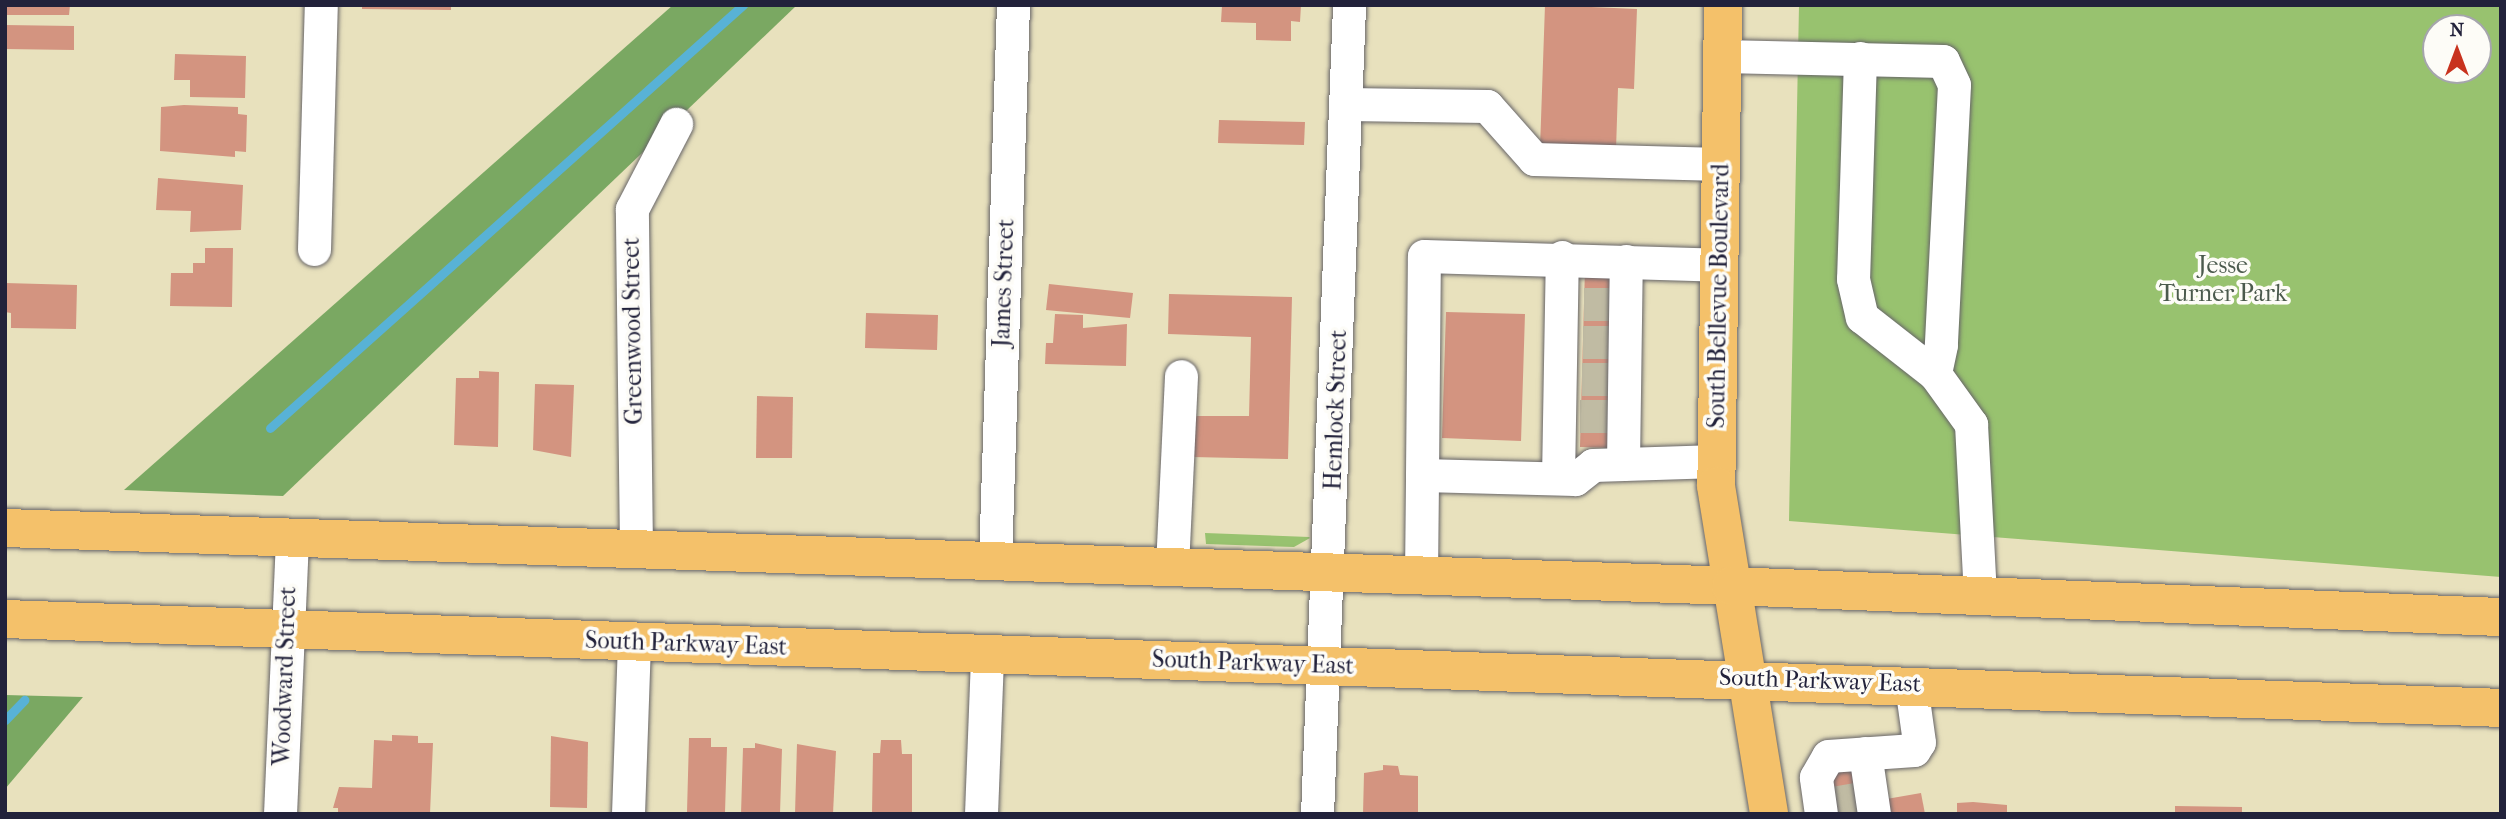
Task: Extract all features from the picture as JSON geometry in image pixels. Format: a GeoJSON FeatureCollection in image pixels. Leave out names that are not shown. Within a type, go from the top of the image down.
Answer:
{"type":"FeatureCollection","features":[{"type":"Feature","properties":{"kind":"main road","name":"South Bellevue Boulevard"},"geometry":{"type":"LineString","coordinates":[[1723,5],[1717,461],[1731,586],[1769,814]]}},
{"type":"Feature","properties":{"kind":"main road"},"geometry":{"type":"LineString","coordinates":[[5,528],[1731,586],[2501,617]]}},
{"type":"Feature","properties":{"kind":"main road","name":"South Parkway East"},"geometry":{"type":"LineString","coordinates":[[5,619],[285,627],[987,655],[1746,678],[2501,708]]}},
{"type":"Feature","properties":{"kind":"street"},"geometry":{"type":"LineString","coordinates":[[314,249],[321,5]]}},
{"type":"Feature","properties":{"kind":"street","name":"James Street"},"geometry":{"type":"LineString","coordinates":[[995,561],[1013,5]]}},
{"type":"Feature","properties":{"kind":"street","name":"Hemlock Street"},"geometry":{"type":"LineString","coordinates":[[1317,814],[1329,572],[1349,5]]}},
{"type":"Feature","properties":{"kind":"street"},"geometry":{"type":"LineString","coordinates":[[1722,56],[1943,61],[1954,85],[1941,345],[1935,374]]}},
{"type":"Feature","properties":{"kind":"street"},"geometry":{"type":"LineString","coordinates":[[1860,58],[1853,279],[1862,317],[1935,374],[1971,424],[1980,596]]}},
{"type":"Feature","properties":{"kind":"street"},"geometry":{"type":"LineString","coordinates":[[1346,104],[1487,106],[1534,159],[1721,164]]}},
{"type":"Feature","properties":{"kind":"street","name":"Greenwood Street"},"geometry":{"type":"LineString","coordinates":[[636,549],[632,209],[676,124]]}},
{"type":"Feature","properties":{"kind":"street"},"geometry":{"type":"LineString","coordinates":[[1421,576],[1424,256],[1562,257],[1719,265]]}},
{"type":"Feature","properties":{"kind":"street"},"geometry":{"type":"LineString","coordinates":[[1558,478],[1570,416],[1572,342],[1572,304],[1562,257]]}},
{"type":"Feature","properties":{"kind":"street"},"geometry":{"type":"LineString","coordinates":[[1623,464],[1619,417],[1620,343],[1626,261]]}},
{"type":"Feature","properties":{"kind":"street"},"geometry":{"type":"LineString","coordinates":[[1172,567],[1181,376]]}},
{"type":"Feature","properties":{"kind":"street"},"geometry":{"type":"LineString","coordinates":[[1422,475],[1575,479],[1593,465],[1717,461]]}},
{"type":"Feature","properties":{"kind":"street","name":"Woodward Street"},"geometry":{"type":"LineString","coordinates":[[280,814],[285,627],[292,537]]}},
{"type":"Feature","properties":{"kind":"street"},"geometry":{"type":"LineString","coordinates":[[628,814],[634,643]]}},
{"type":"Feature","properties":{"kind":"street"},"geometry":{"type":"LineString","coordinates":[[981,814],[987,655]]}},
{"type":"Feature","properties":{"kind":"street"},"geometry":{"type":"LineString","coordinates":[[1825,807],[1819,765],[1828,756],[1914,750],[1919,742],[1911,685]]}},
{"type":"Feature","properties":{"kind":"street"},"geometry":{"type":"LineString","coordinates":[[1865,753],[1871,802]]}},
{"type":"Feature","properties":{"kind":"green space"},"geometry":{"type":"Polygon","coordinates":[[[673,5],[797,5],[283,496],[124,490],[673,5]]]}},
{"type":"Feature","properties":{"kind":"green space","name":"Jesse Turner Park"},"geometry":{"type":"Polygon","coordinates":[[[1799,5],[2501,5],[2501,577],[1789,521],[1799,5]]]}},
{"type":"Feature","properties":{"kind":"green space"},"geometry":{"type":"Polygon","coordinates":[[[1205,533],[1310,538],[1294,547],[1206,544],[1205,533]]]}},
{"type":"Feature","properties":{"kind":"green space"},"geometry":{"type":"Polygon","coordinates":[[[5,695],[83,697],[5,789],[5,695]]]}},
{"type":"Feature","properties":{"kind":"building"},"geometry":{"type":"Polygon","coordinates":[[[5,5],[70,5],[69,15],[5,15],[5,5]]]}},
{"type":"Feature","properties":{"kind":"building"},"geometry":{"type":"Polygon","coordinates":[[[362,5],[451,5],[451,10],[362,9],[362,5]]]}},
{"type":"Feature","properties":{"kind":"building"},"geometry":{"type":"Polygon","coordinates":[[[1222,5],[1301,5],[1300,22],[1291,21],[1291,41],[1256,40],[1256,23],[1221,22],[1222,5]]]}},
{"type":"Feature","properties":{"kind":"building"},"geometry":{"type":"Polygon","coordinates":[[[1545,5],[1637,9],[1634,89],[1618,88],[1616,150],[1540,148],[1545,5]]]}},
{"type":"Feature","properties":{"kind":"building"},"geometry":{"type":"Polygon","coordinates":[[[5,25],[74,26],[74,50],[5,49],[5,25]]]}},
{"type":"Feature","properties":{"kind":"building"},"geometry":{"type":"Polygon","coordinates":[[[175,54],[246,56],[245,98],[190,97],[190,80],[174,80],[175,54]]]}},
{"type":"Feature","properties":{"kind":"building"},"geometry":{"type":"Polygon","coordinates":[[[161,107],[238,107],[238,114],[247,115],[246,152],[235,151],[235,157],[160,151],[161,107]]]}},
{"type":"Feature","properties":{"kind":"building"},"geometry":{"type":"Polygon","coordinates":[[[1219,120],[1305,122],[1304,145],[1218,143],[1219,120]]]}},
{"type":"Feature","properties":{"kind":"building"},"geometry":{"type":"Polygon","coordinates":[[[158,178],[243,185],[241,230],[190,232],[191,211],[156,210],[158,178]]]}},
{"type":"Feature","properties":{"kind":"building"},"geometry":{"type":"Polygon","coordinates":[[[205,248],[233,248],[232,307],[170,306],[171,273],[193,273],[193,263],[205,263],[205,248]]]}},
{"type":"Feature","properties":{"kind":"building"},"geometry":{"type":"Polygon","coordinates":[[[1585,268],[1617,268],[1613,448],[1580,447],[1585,268]]]}},
{"type":"Feature","properties":{"kind":"building"},"geometry":{"type":"Polygon","coordinates":[[[5,283],[77,285],[76,329],[11,328],[11,313],[5,312],[5,283]]]}},
{"type":"Feature","properties":{"kind":"building"},"geometry":{"type":"Polygon","coordinates":[[[1049,284],[1133,293],[1130,318],[1046,310],[1049,284]]]}},
{"type":"Feature","properties":{"kind":"building"},"geometry":{"type":"Polygon","coordinates":[[[1169,294],[1292,297],[1288,459],[1192,457],[1193,416],[1249,416],[1251,337],[1168,334],[1169,294]]]}},
{"type":"Feature","properties":{"kind":"building"},"geometry":{"type":"Polygon","coordinates":[[[1446,312],[1525,314],[1521,441],[1442,438],[1446,312]]]}},
{"type":"Feature","properties":{"kind":"building"},"geometry":{"type":"Polygon","coordinates":[[[866,313],[938,315],[937,350],[865,348],[866,313]]]}},
{"type":"Feature","properties":{"kind":"building"},"geometry":{"type":"Polygon","coordinates":[[[1055,314],[1083,315],[1083,328],[1127,324],[1126,366],[1045,364],[1046,343],[1053,343],[1055,314]]]}},
{"type":"Feature","properties":{"kind":"building"},"geometry":{"type":"Polygon","coordinates":[[[479,371],[499,372],[498,447],[454,445],[456,378],[479,378],[479,371]]]}},
{"type":"Feature","properties":{"kind":"building"},"geometry":{"type":"Polygon","coordinates":[[[535,384],[574,385],[571,457],[533,450],[535,384]]]}},
{"type":"Feature","properties":{"kind":"building"},"geometry":{"type":"Polygon","coordinates":[[[757,396],[793,397],[792,458],[756,458],[757,396]]]}},
{"type":"Feature","properties":{"kind":"building"},"geometry":{"type":"Polygon","coordinates":[[[392,735],[418,736],[418,743],[433,743],[430,814],[338,814],[338,808],[333,808],[339,787],[372,788],[374,740],[392,741],[392,735]]]}},
{"type":"Feature","properties":{"kind":"building"},"geometry":{"type":"Polygon","coordinates":[[[551,736],[588,742],[587,808],[550,807],[551,736]]]}},
{"type":"Feature","properties":{"kind":"building"},"geometry":{"type":"Polygon","coordinates":[[[689,738],[711,738],[711,747],[727,747],[725,813],[687,812],[689,738]]]}},
{"type":"Feature","properties":{"kind":"building"},"geometry":{"type":"Polygon","coordinates":[[[881,740],[901,740],[902,754],[912,754],[912,814],[872,814],[873,753],[880,753],[881,740]]]}},
{"type":"Feature","properties":{"kind":"building"},"geometry":{"type":"Polygon","coordinates":[[[755,743],[782,749],[780,814],[741,814],[743,748],[755,748],[755,743]]]}},
{"type":"Feature","properties":{"kind":"building"},"geometry":{"type":"Polygon","coordinates":[[[797,744],[836,751],[833,814],[795,814],[797,744]]]}},
{"type":"Feature","properties":{"kind":"building"},"geometry":{"type":"Polygon","coordinates":[[[1861,760],[1870,814],[1835,814],[1827,766],[1861,760]]]}},
{"type":"Feature","properties":{"kind":"building"},"geometry":{"type":"Polygon","coordinates":[[[1383,765],[1398,766],[1400,775],[1418,776],[1418,814],[1363,814],[1364,773],[1383,770],[1383,765]]]}},
{"type":"Feature","properties":{"kind":"building"},"geometry":{"type":"Polygon","coordinates":[[[1921,793],[1925,814],[1877,814],[1875,801],[1921,793]]]}},
{"type":"Feature","properties":{"kind":"building"},"geometry":{"type":"Polygon","coordinates":[[[1957,803],[2007,805],[2007,814],[1957,814],[1957,803]]]}},
{"type":"Feature","properties":{"kind":"building"},"geometry":{"type":"Polygon","coordinates":[[[2175,806],[2242,807],[2242,814],[2175,814],[2175,806]]]}},
{"type":"Feature","properties":{"kind":"waterway"},"geometry":{"type":"LineString","coordinates":[[270,428],[743,5]]}},
{"type":"Feature","properties":{"kind":"waterway"},"geometry":{"type":"LineString","coordinates":[[5,720],[24,700]]}},
{"type":"Feature","properties":{"kind":"tunnel"},"geometry":{"type":"LineString","coordinates":[[1584,304],[1617,304]]}},
{"type":"Feature","properties":{"kind":"tunnel"},"geometry":{"type":"LineString","coordinates":[[1583,342],[1616,342]]}},
{"type":"Feature","properties":{"kind":"tunnel"},"geometry":{"type":"LineString","coordinates":[[1582,379],[1615,379]]}},
{"type":"Feature","properties":{"kind":"tunnel"},"geometry":{"type":"LineString","coordinates":[[1580,416],[1614,416]]}},
{"type":"Feature","properties":{"kind":"tunnel"},"geometry":{"type":"LineString","coordinates":[[1833,803],[1867,797]]}}]}
